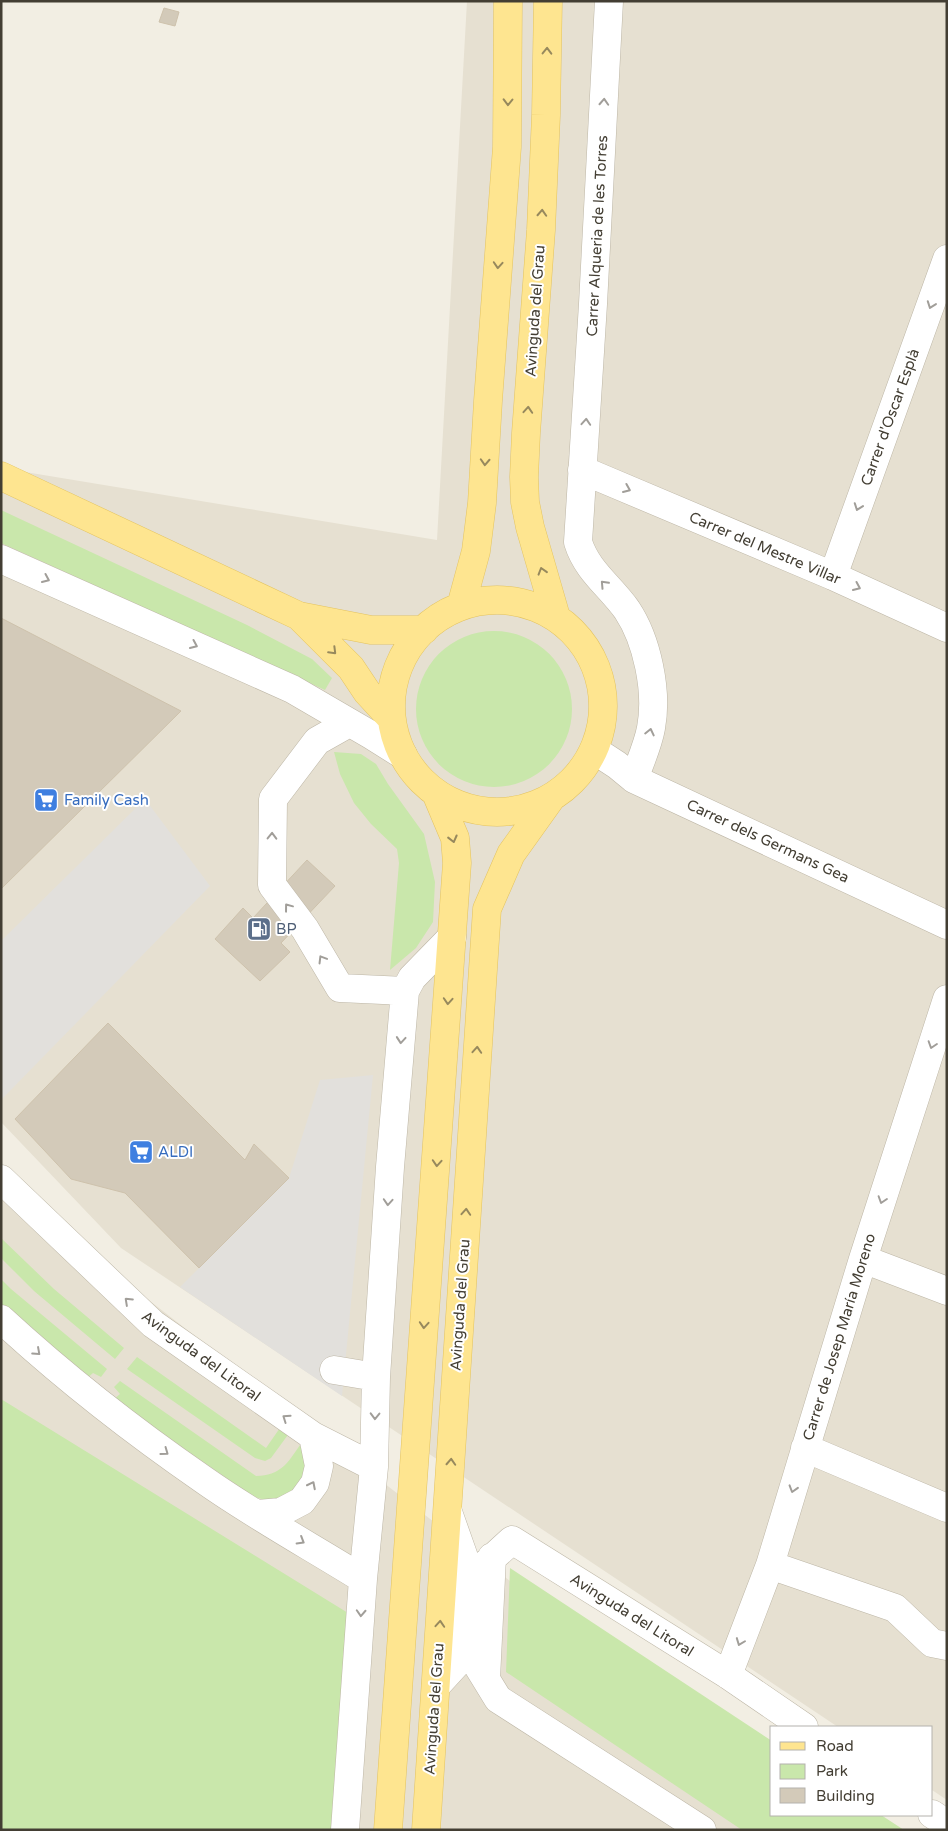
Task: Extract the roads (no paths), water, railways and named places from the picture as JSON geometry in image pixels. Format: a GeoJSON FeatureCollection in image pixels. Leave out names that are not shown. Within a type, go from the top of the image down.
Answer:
{"type":"FeatureCollection","features":[{"type":"Feature","properties":{"kind":"main road"},"geometry":{"type":"LineString","coordinates":[[461,606],[476,551],[482,503],[507,147],[508,1]]}},
{"type":"Feature","properties":{"kind":"main road","name":"Avinguda del Grau"},"geometry":{"type":"LineString","coordinates":[[548,1],[541,230],[524,476],[530,527],[556,617]]}},
{"type":"Feature","properties":{"kind":"main road"},"geometry":{"type":"LineString","coordinates":[[1,476],[299,616],[370,630],[424,630]]}},
{"type":"Feature","properties":{"kind":"main road"},"geometry":{"type":"LineString","coordinates":[[299,616],[351,668],[367,692],[390,717],[403,756],[417,776],[436,793],[463,807],[493,812],[523,809],[551,798],[576,777],[594,750],[603,721],[603,691],[595,663],[579,637],[556,617],[526,604],[493,600],[461,606],[441,616],[424,630],[405,653],[394,680],[390,717]]}},
{"type":"Feature","properties":{"kind":"main road"},"geometry":{"type":"LineString","coordinates":[[388,1830],[457,863],[455,838],[436,793]]}},
{"type":"Feature","properties":{"kind":"main road","name":"Avinguda del Grau"},"geometry":{"type":"LineString","coordinates":[[426,1830],[448,1512],[460,1290],[487,909],[511,854],[551,798]]}},
{"type":"Feature","properties":{"kind":"street","name":"Carrer Alqueria de les Torres"},"geometry":{"type":"LineString","coordinates":[[582,470],[594,294],[609,1]]}},
{"type":"Feature","properties":{"kind":"street","name":"Carrer d'Oscar Esplà"},"geometry":{"type":"LineString","coordinates":[[833,576],[947,259]]}},
{"type":"Feature","properties":{"kind":"street","name":"Carrer del Mestre Villar"},"geometry":{"type":"LineString","coordinates":[[582,470],[833,576],[947,628]]}},
{"type":"Feature","properties":{"kind":"street"},"geometry":{"type":"LineString","coordinates":[[582,470],[578,529],[578,542],[581,551],[593,572],[627,610],[643,642],[650,668],[653,708],[651,727],[646,747],[634,778]]}},
{"type":"Feature","properties":{"kind":"street"},"geometry":{"type":"LineString","coordinates":[[1,559],[292,690],[371,735],[403,756]]}},
{"type":"Feature","properties":{"kind":"street"},"geometry":{"type":"LineString","coordinates":[[349,723],[317,740],[273,799],[272,885],[305,929],[340,988],[406,991]]}},
{"type":"Feature","properties":{"kind":"street","name":"Carrer dels Germans Gea"},"geometry":{"type":"LineString","coordinates":[[594,750],[634,778],[947,925]]}},
{"type":"Feature","properties":{"kind":"street"},"geometry":{"type":"LineString","coordinates":[[345,1830],[363,1578],[374,1467],[376,1377],[390,1167],[406,991],[412,978],[452,937]]}},
{"type":"Feature","properties":{"kind":"street","name":"Carrer de Josep María Moreno"},"geometry":{"type":"LineString","coordinates":[[728,1675],[770,1565],[863,1259],[947,999]]}},
{"type":"Feature","properties":{"kind":"street","name":"Avinguda del Litoral"},"geometry":{"type":"LineString","coordinates":[[1,1179],[153,1324],[313,1436],[374,1467]]}},
{"type":"Feature","properties":{"kind":"street"},"geometry":{"type":"LineString","coordinates":[[863,1259],[947,1291]]}},
{"type":"Feature","properties":{"kind":"street"},"geometry":{"type":"LineString","coordinates":[[1,1319],[91,1398],[205,1481],[363,1578]]}},
{"type":"Feature","properties":{"kind":"street"},"geometry":{"type":"LineString","coordinates":[[334,1370],[376,1377]]}},
{"type":"Feature","properties":{"kind":"street"},"geometry":{"type":"LineString","coordinates":[[258,1514],[281,1512],[302,1501],[311,1489],[315,1483],[319,1466],[313,1436]]}},
{"type":"Feature","properties":{"kind":"street"},"geometry":{"type":"LineString","coordinates":[[805,1448],[947,1508]]}},
{"type":"Feature","properties":{"kind":"street"},"geometry":{"type":"LineString","coordinates":[[436,1686],[458,1662],[466,1563],[448,1512]]}},
{"type":"Feature","properties":{"kind":"street","name":"Avinguda del Litoral"},"geometry":{"type":"LineString","coordinates":[[464,1583],[512,1540],[728,1675],[803,1726]]}},
{"type":"Feature","properties":{"kind":"street"},"geometry":{"type":"LineString","coordinates":[[486,1678],[492,1557]]}},
{"type":"Feature","properties":{"kind":"street"},"geometry":{"type":"LineString","coordinates":[[770,1565],[895,1608],[932,1643],[947,1646]]}},
{"type":"Feature","properties":{"kind":"street"},"geometry":{"type":"LineString","coordinates":[[460,1637],[498,1699],[702,1830]]}},
{"type":"Feature","properties":{"kind":"street"},"geometry":{"type":"LineString","coordinates":[[933,1815],[947,1824]]}},
{"type":"Feature","properties":{"kind":"place","name":"Family Cash"},"geometry":{"type":"Point","coordinates":[46,800]}},
{"type":"Feature","properties":{"kind":"place","name":"BP"},"geometry":{"type":"Point","coordinates":[259,929]}},
{"type":"Feature","properties":{"kind":"place","name":"ALDI"},"geometry":{"type":"Point","coordinates":[141,1152]}}]}
